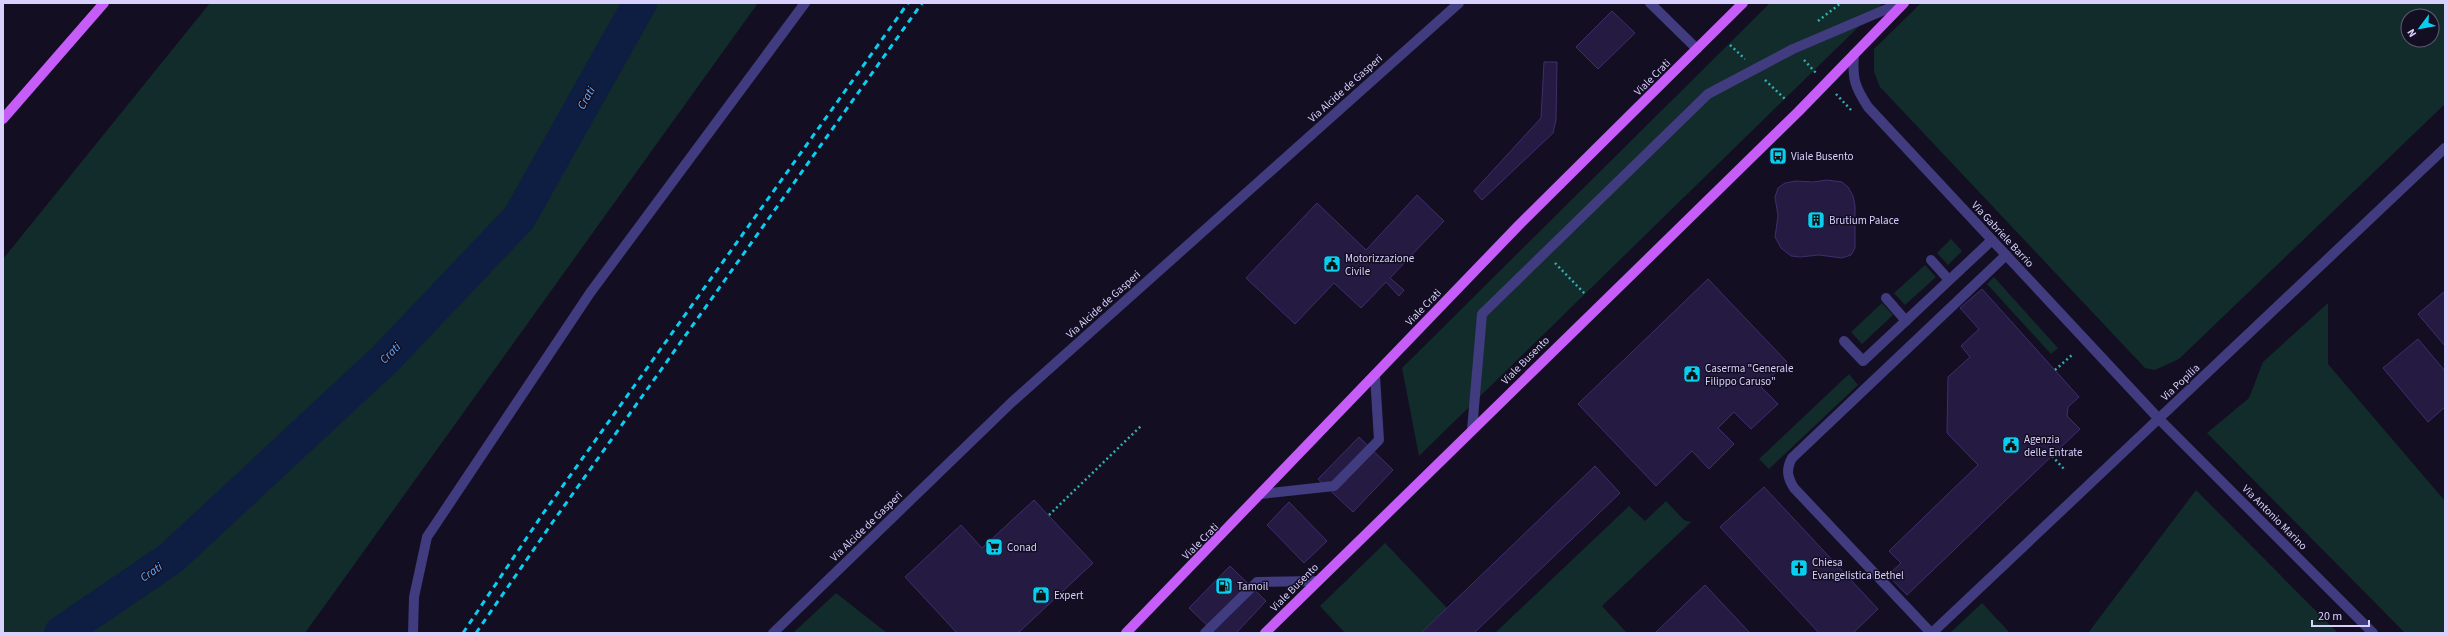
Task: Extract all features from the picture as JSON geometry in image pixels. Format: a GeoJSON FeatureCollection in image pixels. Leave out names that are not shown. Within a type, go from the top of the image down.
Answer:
{"type":"FeatureCollection","features":[{"type":"Feature","properties":{"kind":"main road"},"geometry":{"type":"LineString","coordinates":[[3,119],[104,3]]}},
{"type":"Feature","properties":{"kind":"main road","name":"Viale Crati"},"geometry":{"type":"LineString","coordinates":[[1126,633],[1262,494],[1519,225],[1743,3]]}},
{"type":"Feature","properties":{"kind":"main road","name":"Viale Busento"},"geometry":{"type":"LineString","coordinates":[[1265,633],[1854,54],[1903,3]]}},
{"type":"Feature","properties":{"kind":"street"},"geometry":{"type":"LineString","coordinates":[[404,633],[413,633],[414,597],[427,537],[590,293],[805,3]]}},
{"type":"Feature","properties":{"kind":"street","name":"Via Alcide de Gasperi"},"geometry":{"type":"LineString","coordinates":[[773,633],[1012,402],[1459,3]]}},
{"type":"Feature","properties":{"kind":"street"},"geometry":{"type":"LineString","coordinates":[[1650,3],[1697,49]]}},
{"type":"Feature","properties":{"kind":"street"},"geometry":{"type":"LineString","coordinates":[[1472,430],[1482,314],[1708,94],[1793,49],[1903,3]]}},
{"type":"Feature","properties":{"kind":"street","name":"Via Gabriele Barrio"},"geometry":{"type":"LineString","coordinates":[[1854,54],[1853,71],[1855,88],[1868,107],[2159,419]]}},
{"type":"Feature","properties":{"kind":"street","name":"Via Popilia"},"geometry":{"type":"LineString","coordinates":[[1931,633],[2445,148]]}},
{"type":"Feature","properties":{"kind":"street"},"geometry":{"type":"LineString","coordinates":[[1844,341],[1862,361],[1992,240]]}},
{"type":"Feature","properties":{"kind":"street"},"geometry":{"type":"LineString","coordinates":[[1931,633],[1794,488],[1787,472],[1792,458],[1835,420],[2006,255]]}},
{"type":"Feature","properties":{"kind":"street"},"geometry":{"type":"LineString","coordinates":[[1931,260],[1949,280]]}},
{"type":"Feature","properties":{"kind":"street"},"geometry":{"type":"LineString","coordinates":[[1886,298],[1906,320]]}},
{"type":"Feature","properties":{"kind":"street"},"geometry":{"type":"LineString","coordinates":[[1262,494],[1334,486],[1379,440],[1375,376]]}},
{"type":"Feature","properties":{"kind":"street","name":"Via Antonio Marino"},"geometry":{"type":"LineString","coordinates":[[2159,419],[2373,633]]}},
{"type":"Feature","properties":{"kind":"street"},"geometry":{"type":"LineString","coordinates":[[1205,633],[1257,582],[1317,581]]}},
{"type":"Feature","properties":{"kind":"path"},"geometry":{"type":"LineString","coordinates":[[1545,252],[1585,294]]}},
{"type":"Feature","properties":{"kind":"path"},"geometry":{"type":"LineString","coordinates":[[2055,370],[2072,355]]}},
{"type":"Feature","properties":{"kind":"path"},"geometry":{"type":"LineString","coordinates":[[1049,515],[1142,425]]}},
{"type":"Feature","properties":{"kind":"path"},"geometry":{"type":"LineString","coordinates":[[2052,456],[2064,469]]}},
{"type":"Feature","properties":{"kind":"green space"},"geometry":{"type":"Polygon","coordinates":[[[210,3],[758,3],[305,633],[3,633],[3,259],[210,3]]]}},
{"type":"Feature","properties":{"kind":"green space"},"geometry":{"type":"Polygon","coordinates":[[[1770,3],[1883,3],[1419,456],[1402,368],[1770,3]]]}},
{"type":"Feature","properties":{"kind":"green space"},"geometry":{"type":"Polygon","coordinates":[[[1921,3],[2445,3],[2445,104],[2179,359],[2155,370],[2145,368],[1880,87],[1874,72],[1874,49],[1921,3]]]}},
{"type":"Feature","properties":{"kind":"green space"},"geometry":{"type":"Polygon","coordinates":[[[1951,239],[1962,251],[1948,265],[1937,253],[1951,239]]]}},
{"type":"Feature","properties":{"kind":"green space"},"geometry":{"type":"Polygon","coordinates":[[[1925,265],[1936,277],[1905,305],[1894,293],[1925,265]]]}},
{"type":"Feature","properties":{"kind":"green space"},"geometry":{"type":"Polygon","coordinates":[[[1994,277],[2058,348],[2051,354],[1987,284],[1994,277]]]}},
{"type":"Feature","properties":{"kind":"green space"},"geometry":{"type":"Polygon","coordinates":[[[1882,303],[1893,315],[1862,344],[1851,332],[1882,303]]]}},
{"type":"Feature","properties":{"kind":"green space"},"geometry":{"type":"Polygon","coordinates":[[[2328,303],[2328,364],[2445,501],[2445,633],[2405,633],[2207,433],[2249,398],[2263,362],[2328,303]]]}},
{"type":"Feature","properties":{"kind":"green space"},"geometry":{"type":"Polygon","coordinates":[[[1849,374],[1858,385],[1769,469],[1759,459],[1849,374]]]}},
{"type":"Feature","properties":{"kind":"green space"},"geometry":{"type":"Polygon","coordinates":[[[2196,490],[2338,633],[2088,633],[2196,490]]]}},
{"type":"Feature","properties":{"kind":"green space"},"geometry":{"type":"Polygon","coordinates":[[[1666,501],[1684,520],[1691,522],[1602,606],[1627,633],[1495,633],[1629,506],[1645,521],[1666,501]]]}},
{"type":"Feature","properties":{"kind":"green space"},"geometry":{"type":"Polygon","coordinates":[[[1385,543],[1447,608],[1421,633],[1345,633],[1320,606],[1385,543]]]}},
{"type":"Feature","properties":{"kind":"green space"},"geometry":{"type":"Polygon","coordinates":[[[836,593],[887,633],[793,633],[836,593]]]}},
{"type":"Feature","properties":{"kind":"green space"},"geometry":{"type":"Polygon","coordinates":[[[1982,603],[2010,633],[1950,633],[1982,603]]]}},
{"type":"Feature","properties":{"kind":"building"},"geometry":{"type":"Polygon","coordinates":[[[1612,11],[1635,33],[1598,69],[1576,47],[1612,11]]]}},
{"type":"Feature","properties":{"kind":"building"},"geometry":{"type":"Polygon","coordinates":[[[1544,62],[1557,62],[1556,120],[1553,133],[1482,200],[1474,191],[1541,118],[1544,62]]]}},
{"type":"Feature","properties":{"kind":"building","name":"Brutium Palace"},"geometry":{"type":"Polygon","coordinates":[[[1827,180],[1842,182],[1848,187],[1853,196],[1855,206],[1855,248],[1851,255],[1842,258],[1819,255],[1800,257],[1791,256],[1781,248],[1775,237],[1778,216],[1775,197],[1778,188],[1785,183],[1796,181],[1813,182],[1827,180]]]}},
{"type":"Feature","properties":{"kind":"building","name":"Motorizzazione Civile"},"geometry":{"type":"Polygon","coordinates":[[[1417,195],[1444,221],[1390,278],[1404,290],[1399,296],[1386,282],[1361,308],[1334,283],[1295,324],[1246,278],[1317,203],[1366,250],[1417,195]]]}},
{"type":"Feature","properties":{"kind":"building","name":"Caserma \"Generale Filippo Caruso\""},"geometry":{"type":"Polygon","coordinates":[[[1708,279],[1787,362],[1761,387],[1778,404],[1751,429],[1734,412],[1718,428],[1734,444],[1709,469],[1692,451],[1656,486],[1578,404],[1708,279]]]}},
{"type":"Feature","properties":{"kind":"building","name":"Agenzia delle Entrate"},"geometry":{"type":"Polygon","coordinates":[[[1982,289],[2079,397],[2068,407],[2067,416],[2080,429],[1907,595],[1888,575],[1901,563],[1889,551],[1978,465],[1947,433],[1948,377],[1970,357],[1961,346],[1979,329],[1960,308],[1982,289]]]}},
{"type":"Feature","properties":{"kind":"building"},"geometry":{"type":"Polygon","coordinates":[[[2445,291],[2445,346],[2418,314],[2445,291]]]}},
{"type":"Feature","properties":{"kind":"building"},"geometry":{"type":"Polygon","coordinates":[[[2418,339],[2445,371],[2445,407],[2428,422],[2383,368],[2418,339]]]}},
{"type":"Feature","properties":{"kind":"building"},"geometry":{"type":"Polygon","coordinates":[[[1359,437],[1393,470],[1353,512],[1318,479],[1359,437]]]}},
{"type":"Feature","properties":{"kind":"building"},"geometry":{"type":"Polygon","coordinates":[[[1595,466],[1620,493],[1474,633],[1421,633],[1595,466]]]}},
{"type":"Feature","properties":{"kind":"building","name":"Chiesa Evangelistica Bethel"},"geometry":{"type":"Polygon","coordinates":[[[1764,487],[1878,609],[1853,633],[1819,633],[1720,527],[1764,487]]]}},
{"type":"Feature","properties":{"kind":"building"},"geometry":{"type":"Polygon","coordinates":[[[1034,500],[1093,563],[1018,633],[957,633],[905,577],[961,525],[982,548],[1034,500]]]}},
{"type":"Feature","properties":{"kind":"building"},"geometry":{"type":"Polygon","coordinates":[[[1289,502],[1327,541],[1304,563],[1267,525],[1289,502]]]}},
{"type":"Feature","properties":{"kind":"building"},"geometry":{"type":"Polygon","coordinates":[[[1230,566],[1266,601],[1236,633],[1215,633],[1189,608],[1230,566]]]}},
{"type":"Feature","properties":{"kind":"building"},"geometry":{"type":"Polygon","coordinates":[[[1705,585],[1750,633],[1655,633],[1705,585]]]}},
{"type":"Feature","properties":{"kind":"waterway","name":"Crati"},"geometry":{"type":"LineString","coordinates":[[61,633],[171,558],[385,359],[519,218],[640,3]]}},
{"type":"Feature","properties":{"kind":"railway"},"geometry":{"type":"LineString","coordinates":[[463,633],[542,515],[908,3]]}},
{"type":"Feature","properties":{"kind":"railway"},"geometry":{"type":"LineString","coordinates":[[476,633],[552,523],[922,3]]}},
{"type":"Feature","properties":{"kind":"place","name":"Viale Busento"},"geometry":{"type":"Point","coordinates":[1778,156]}},
{"type":"Feature","properties":{"kind":"place","name":"Brutium Palace"},"geometry":{"type":"Point","coordinates":[1816,220]}},
{"type":"Feature","properties":{"kind":"place","name":"Motorizzazione Civile"},"geometry":{"type":"Point","coordinates":[1332,264]}},
{"type":"Feature","properties":{"kind":"place","name":"Caserma \"Generale Filippo Caruso\""},"geometry":{"type":"Point","coordinates":[1692,374]}},
{"type":"Feature","properties":{"kind":"place","name":"Agenzia delle Entrate"},"geometry":{"type":"Point","coordinates":[2011,445]}},
{"type":"Feature","properties":{"kind":"place","name":"Conad"},"geometry":{"type":"Point","coordinates":[994,547]}},
{"type":"Feature","properties":{"kind":"place","name":"Chiesa Evangelistica Bethel"},"geometry":{"type":"Point","coordinates":[1799,568]}},
{"type":"Feature","properties":{"kind":"place","name":"Tamoil"},"geometry":{"type":"Point","coordinates":[1224,586]}},
{"type":"Feature","properties":{"kind":"place","name":"Expert"},"geometry":{"type":"Point","coordinates":[1041,595]}}]}
